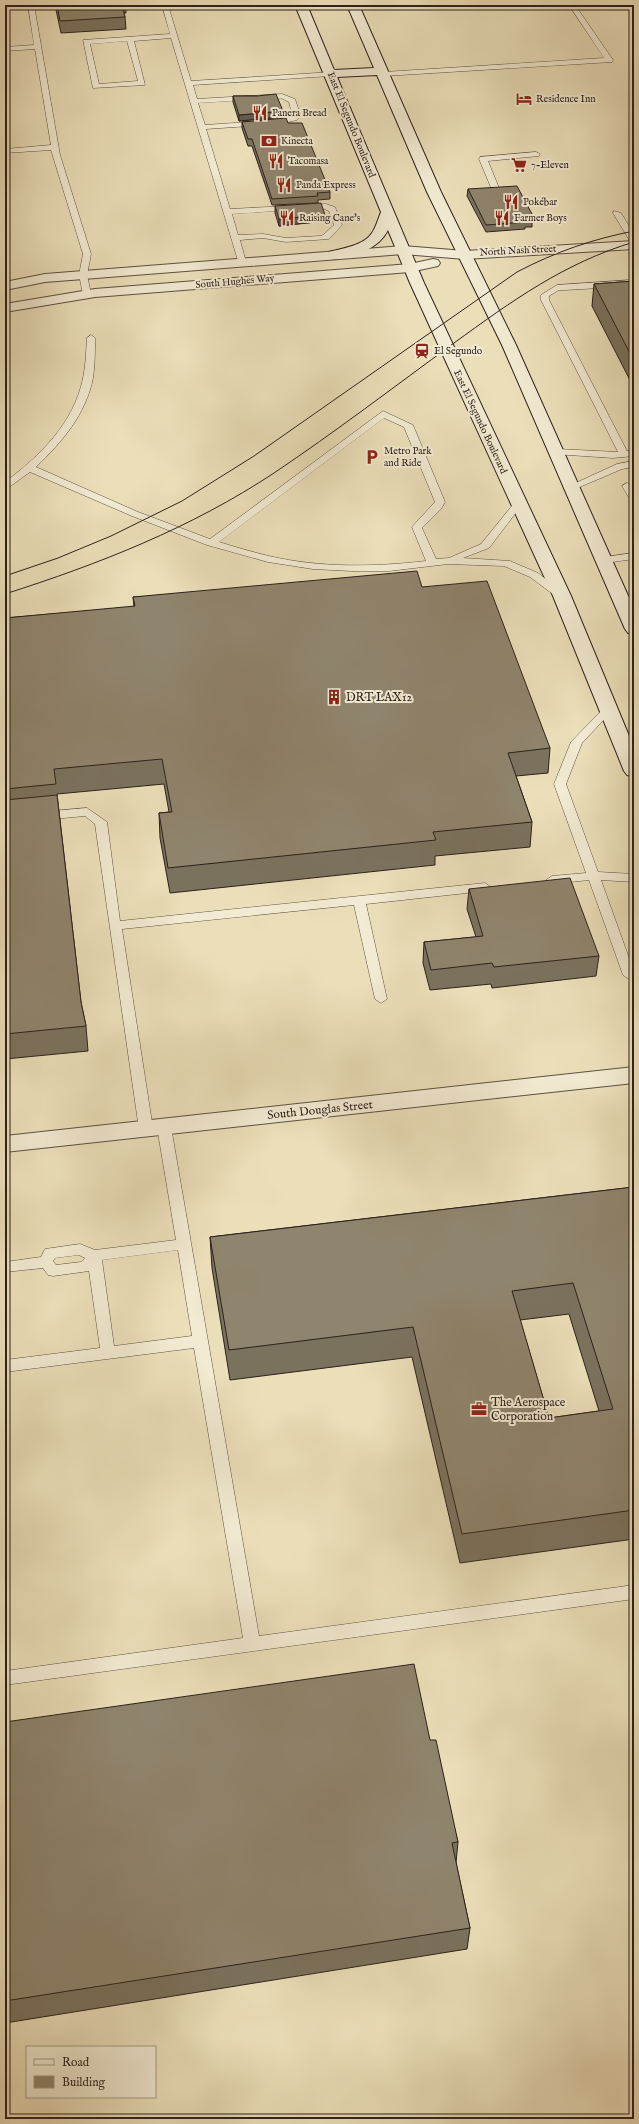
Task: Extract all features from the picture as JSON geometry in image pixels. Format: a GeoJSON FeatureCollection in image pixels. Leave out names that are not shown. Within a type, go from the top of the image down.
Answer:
{"type":"FeatureCollection","features":[{"type":"Feature","properties":{"kind":"main road","name":"East El Segundo Boulevard"},"geometry":{"type":"LineString","coordinates":[[301,5],[410,268],[518,504],[562,596],[634,771]]}},
{"type":"Feature","properties":{"kind":"main road"},"geometry":{"type":"LineString","coordinates":[[353,5],[384,72],[434,192],[509,345],[605,560],[634,629]]}},
{"type":"Feature","properties":{"kind":"main road"},"geometry":{"type":"LineString","coordinates":[[330,74],[384,72]]}},
{"type":"Feature","properties":{"kind":"main road"},"geometry":{"type":"LineString","coordinates":[[334,255],[358,249],[376,237],[387,213]]}},
{"type":"Feature","properties":{"kind":"main road","name":"North Nash Street"},"geometry":{"type":"LineString","coordinates":[[403,250],[465,254],[634,245]]}},
{"type":"Feature","properties":{"kind":"main road","name":"South Hughes Way"},"geometry":{"type":"LineString","coordinates":[[5,286],[45,278],[83,274],[403,250]]}},
{"type":"Feature","properties":{"kind":"main road","name":"South Hughes Way"},"geometry":{"type":"LineString","coordinates":[[5,308],[87,294],[410,268],[465,254]]}},
{"type":"Feature","properties":{"kind":"main road","name":"South Douglas Street"},"geometry":{"type":"LineString","coordinates":[[5,1144],[634,1075]]}},
{"type":"Feature","properties":{"kind":"lane"},"geometry":{"type":"LineString","coordinates":[[31,5],[56,147],[56,155],[87,254],[83,274],[87,294]]}},
{"type":"Feature","properties":{"kind":"lane"},"geometry":{"type":"LineString","coordinates":[[165,5],[190,83],[242,262]]}},
{"type":"Feature","properties":{"kind":"lane"},"geometry":{"type":"LineString","coordinates":[[384,72],[609,60],[572,5]]}},
{"type":"Feature","properties":{"kind":"lane"},"geometry":{"type":"LineString","coordinates":[[130,39],[142,83],[96,86],[86,42],[130,39],[175,36]]}},
{"type":"Feature","properties":{"kind":"lane"},"geometry":{"type":"LineString","coordinates":[[5,49],[39,47]]}},
{"type":"Feature","properties":{"kind":"lane"},"geometry":{"type":"LineString","coordinates":[[190,83],[330,74]]}},
{"type":"Feature","properties":{"kind":"lane"},"geometry":{"type":"LineString","coordinates":[[195,101],[282,96],[292,101],[296,114],[294,118],[279,122],[202,127]]}},
{"type":"Feature","properties":{"kind":"lane"},"geometry":{"type":"LineString","coordinates":[[5,152],[56,147]]}},
{"type":"Feature","properties":{"kind":"lane"},"geometry":{"type":"LineString","coordinates":[[495,188],[483,159],[536,154]]}},
{"type":"Feature","properties":{"kind":"lane"},"geometry":{"type":"LineString","coordinates":[[228,212],[328,207],[332,209],[338,225],[332,231],[235,238]]}},
{"type":"Feature","properties":{"kind":"lane"},"geometry":{"type":"LineString","coordinates":[[617,213],[634,241]]}},
{"type":"Feature","properties":{"kind":"lane"},"geometry":{"type":"LineString","coordinates":[[557,452],[613,455],[629,453],[545,300],[545,295],[557,288],[634,282]]}},
{"type":"Feature","properties":{"kind":"lane"},"geometry":{"type":"LineString","coordinates":[[5,488],[30,468],[76,414],[88,378],[91,338]]}},
{"type":"Feature","properties":{"kind":"lane"},"geometry":{"type":"LineString","coordinates":[[210,543],[383,414],[408,425],[440,502],[438,507],[418,527],[419,535],[434,564]]}},
{"type":"Feature","properties":{"kind":"lane"},"geometry":{"type":"LineString","coordinates":[[572,487],[620,466],[634,464]]}},
{"type":"Feature","properties":{"kind":"lane"},"geometry":{"type":"LineString","coordinates":[[30,468],[135,514],[210,543],[268,559],[313,566],[389,568],[434,564],[448,561],[486,546],[518,504]]}},
{"type":"Feature","properties":{"kind":"lane"},"geometry":{"type":"LineString","coordinates":[[627,486],[634,499]]}},
{"type":"Feature","properties":{"kind":"lane"},"geometry":{"type":"LineString","coordinates":[[605,560],[634,556]]}},
{"type":"Feature","properties":{"kind":"lane"},"geometry":{"type":"LineString","coordinates":[[448,561],[506,562],[534,575],[562,596]]}},
{"type":"Feature","properties":{"kind":"lane"},"geometry":{"type":"LineString","coordinates":[[609,709],[577,742],[560,784],[629,975]]}},
{"type":"Feature","properties":{"kind":"lane"},"geometry":{"type":"LineString","coordinates":[[32,816],[87,812],[101,822],[115,926],[155,1128],[184,1244],[252,1644]]}},
{"type":"Feature","properties":{"kind":"lane"},"geometry":{"type":"LineString","coordinates":[[538,882],[592,876],[634,878]]}},
{"type":"Feature","properties":{"kind":"lane"},"geometry":{"type":"LineString","coordinates":[[115,926],[499,886]]}},
{"type":"Feature","properties":{"kind":"lane"},"geometry":{"type":"LineString","coordinates":[[359,901],[381,999]]}},
{"type":"Feature","properties":{"kind":"lane"},"geometry":{"type":"LineString","coordinates":[[5,1267],[46,1262],[52,1271],[85,1267],[94,1256],[184,1244]]}},
{"type":"Feature","properties":{"kind":"lane"},"geometry":{"type":"LineString","coordinates":[[94,1256],[108,1352]]}},
{"type":"Feature","properties":{"kind":"lane"},"geometry":{"type":"LineString","coordinates":[[5,1366],[200,1341]]}},
{"type":"Feature","properties":{"kind":"lane"},"geometry":{"type":"LineString","coordinates":[[5,1678],[634,1592]]}},
{"type":"Feature","properties":{"kind":"building"},"geometry":{"type":"Polygon","coordinates":[[[57,5],[122,5],[125,17],[60,21],[57,5]]]}},
{"type":"Feature","properties":{"kind":"building","name":"Panera Bread"},"geometry":{"type":"Polygon","coordinates":[[[276,94],[283,111],[239,115],[233,96],[257,96],[276,94]]]}},
{"type":"Feature","properties":{"kind":"building"},"geometry":{"type":"Polygon","coordinates":[[[286,118],[288,123],[302,123],[330,192],[317,193],[318,196],[272,199],[252,139],[248,139],[242,122],[286,118]]]}},
{"type":"Feature","properties":{"kind":"building"},"geometry":{"type":"Polygon","coordinates":[[[517,186],[532,214],[529,215],[532,220],[525,221],[526,222],[486,225],[468,189],[517,186]]]}},
{"type":"Feature","properties":{"kind":"building"},"geometry":{"type":"Polygon","coordinates":[[[321,203],[325,215],[279,219],[275,206],[321,203]]]}},
{"type":"Feature","properties":{"kind":"building"},"geometry":{"type":"Polygon","coordinates":[[[634,281],[634,361],[594,284],[634,281]]]}},
{"type":"Feature","properties":{"kind":"building","name":"DRT LAX12"},"geometry":{"type":"Polygon","coordinates":[[[417,571],[422,587],[487,581],[550,748],[508,753],[532,822],[433,832],[436,840],[168,868],[159,813],[172,812],[162,759],[54,769],[56,784],[5,789],[5,618],[135,606],[133,597],[417,571]]]}},
{"type":"Feature","properties":{"kind":"building"},"geometry":{"type":"Polygon","coordinates":[[[57,795],[81,1002],[86,1026],[5,1034],[5,800],[57,795]]]}},
{"type":"Feature","properties":{"kind":"building"},"geometry":{"type":"Polygon","coordinates":[[[570,878],[599,956],[494,967],[492,963],[431,970],[424,942],[483,936],[469,889],[570,878]]]}},
{"type":"Feature","properties":{"kind":"building","name":"The Aerospace Corporation"},"geometry":{"type":"Polygon","coordinates":[[[634,1187],[634,1510],[462,1534],[413,1327],[229,1350],[210,1237],[634,1187]],[[573,1283],[512,1291],[549,1418],[613,1409],[573,1283]]]}},
{"type":"Feature","properties":{"kind":"building"},"geometry":{"type":"Polygon","coordinates":[[[414,1664],[430,1740],[436,1740],[458,1842],[452,1843],[470,1928],[5,2001],[5,1722],[414,1664]]]}},
{"type":"Feature","properties":{"kind":"tram line"},"geometry":{"type":"LineString","coordinates":[[5,576],[58,558],[111,536],[182,501],[254,456],[517,272],[574,247],[634,231]]}},
{"type":"Feature","properties":{"kind":"tram line"},"geometry":{"type":"LineString","coordinates":[[5,594],[110,557],[177,528],[210,511],[274,473],[518,298],[584,261],[634,242]]}},
{"type":"Feature","properties":{"kind":"place","name":"Residence Inn"},"geometry":{"type":"Point","coordinates":[524,99]}},
{"type":"Feature","properties":{"kind":"place","name":"Panera Bread"},"geometry":{"type":"Point","coordinates":[260,113]}},
{"type":"Feature","properties":{"kind":"place","name":"Kinecta"},"geometry":{"type":"Point","coordinates":[269,141]}},
{"type":"Feature","properties":{"kind":"place","name":"Tacomasa"},"geometry":{"type":"Point","coordinates":[276,161]}},
{"type":"Feature","properties":{"kind":"place","name":"7-Eleven"},"geometry":{"type":"Point","coordinates":[519,165]}},
{"type":"Feature","properties":{"kind":"place","name":"Panda Express"},"geometry":{"type":"Point","coordinates":[284,185]}},
{"type":"Feature","properties":{"kind":"place","name":"Pokébar"},"geometry":{"type":"Point","coordinates":[511,202]}},
{"type":"Feature","properties":{"kind":"place","name":"Raising Cane's"},"geometry":{"type":"Point","coordinates":[287,218]}},
{"type":"Feature","properties":{"kind":"place","name":"Farmer Boys"},"geometry":{"type":"Point","coordinates":[502,218]}},
{"type":"Feature","properties":{"kind":"place","name":"El Segundo"},"geometry":{"type":"Point","coordinates":[422,351]}},
{"type":"Feature","properties":{"kind":"place","name":"Metro Park and Ride"},"geometry":{"type":"Point","coordinates":[372,457]}},
{"type":"Feature","properties":{"kind":"place","name":"DRT LAX12"},"geometry":{"type":"Point","coordinates":[334,697]}},
{"type":"Feature","properties":{"kind":"place","name":"The Aerospace Corporation"},"geometry":{"type":"Point","coordinates":[479,1409]}}]}
